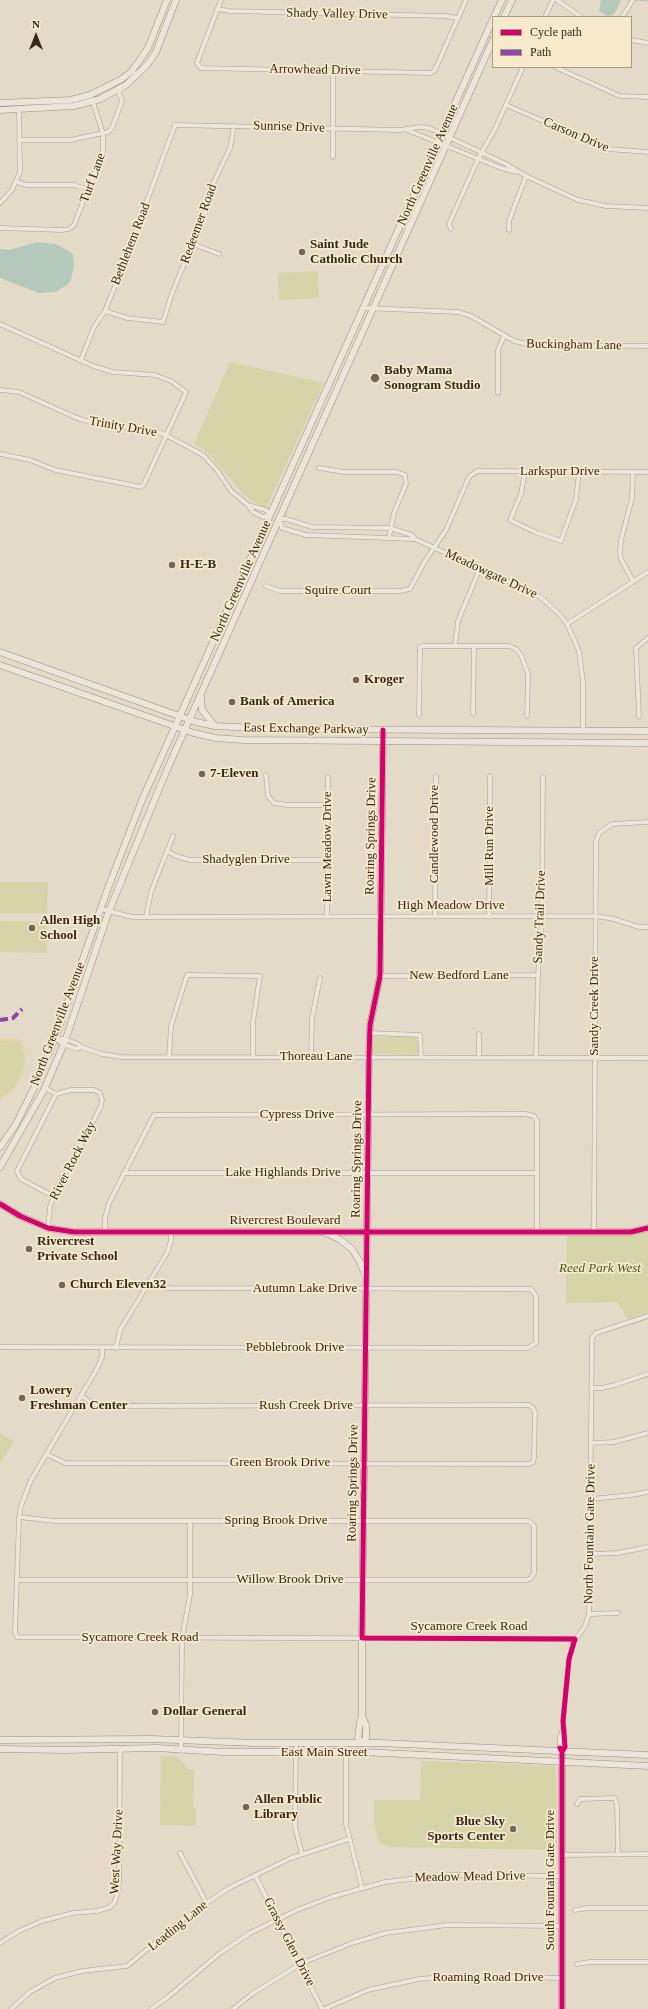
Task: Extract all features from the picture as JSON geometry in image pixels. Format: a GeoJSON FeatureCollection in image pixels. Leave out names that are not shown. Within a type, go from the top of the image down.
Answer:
{"type":"FeatureCollection","features":[{"type":"Feature","properties":{"kind":"main road"},"geometry":{"type":"LineString","coordinates":[[0,103],[58,101],[90,95],[122,79],[132,71],[148,48],[167,0]]}},
{"type":"Feature","properties":{"kind":"main road"},"geometry":{"type":"LineString","coordinates":[[0,110],[74,106],[92,102],[126,85],[147,65],[162,38],[176,0]]}},
{"type":"Feature","properties":{"kind":"main road","name":"North Greenville Avenue"},"geometry":{"type":"LineString","coordinates":[[495,16],[502,0]]}},
{"type":"Feature","properties":{"kind":"main road"},"geometry":{"type":"LineString","coordinates":[[504,16],[512,0]]}},
{"type":"Feature","properties":{"kind":"main road","name":"North Greenville Avenue"},"geometry":{"type":"LineString","coordinates":[[0,1147],[16,1124],[32,1093],[55,1038],[142,800],[492,23]]}},
{"type":"Feature","properties":{"kind":"main road","name":"North Greenville Avenue"},"geometry":{"type":"LineString","coordinates":[[0,1167],[45,1088],[64,1041],[109,911],[152,805],[372,309],[451,138],[492,42]]}},
{"type":"Feature","properties":{"kind":"main road"},"geometry":{"type":"LineString","coordinates":[[90,95],[92,102]]}},
{"type":"Feature","properties":{"kind":"main road"},"geometry":{"type":"LineString","coordinates":[[409,206],[417,209]]}},
{"type":"Feature","properties":{"kind":"main road"},"geometry":{"type":"LineString","coordinates":[[270,515],[279,519]]}},
{"type":"Feature","properties":{"kind":"main road"},"geometry":{"type":"LineString","coordinates":[[223,621],[232,625]]}},
{"type":"Feature","properties":{"kind":"main road","name":"East Exchange Parkway"},"geometry":{"type":"LineString","coordinates":[[0,652],[190,720],[215,726],[279,729],[648,731]]}},
{"type":"Feature","properties":{"kind":"main road","name":"East Exchange Parkway"},"geometry":{"type":"LineString","coordinates":[[0,665],[175,727],[216,738],[279,740],[648,743]]}},
{"type":"Feature","properties":{"kind":"main road"},"geometry":{"type":"LineString","coordinates":[[56,684],[60,673]]}},
{"type":"Feature","properties":{"kind":"main road"},"geometry":{"type":"LineString","coordinates":[[201,696],[202,710],[215,726]]}},
{"type":"Feature","properties":{"kind":"main road"},"geometry":{"type":"LineString","coordinates":[[279,729],[279,740]]}},
{"type":"Feature","properties":{"kind":"main road","name":"Roaring Springs Drive"},"geometry":{"type":"LineString","coordinates":[[363,1743],[358,1738],[362,1716],[369,1057],[370,1033],[380,976],[383,730]]}},
{"type":"Feature","properties":{"kind":"main road"},"geometry":{"type":"LineString","coordinates":[[583,731],[583,743]]}},
{"type":"Feature","properties":{"kind":"main road"},"geometry":{"type":"LineString","coordinates":[[142,800],[152,805]]}},
{"type":"Feature","properties":{"kind":"main road","name":"Rivercrest Boulevard"},"geometry":{"type":"LineString","coordinates":[[0,1204],[20,1216],[48,1228],[70,1232],[631,1232],[648,1228]]}},
{"type":"Feature","properties":{"kind":"main road"},"geometry":{"type":"LineString","coordinates":[[323,1232],[339,1238],[352,1249],[360,1262],[366,1279]]}},
{"type":"Feature","properties":{"kind":"main road"},"geometry":{"type":"LineString","coordinates":[[120,1749],[121,1739]]}},
{"type":"Feature","properties":{"kind":"main road","name":"East Main Street"},"geometry":{"type":"LineString","coordinates":[[0,1740],[121,1739],[181,1742],[363,1743],[648,1755]]}},
{"type":"Feature","properties":{"kind":"main road"},"geometry":{"type":"LineString","coordinates":[[52,1740],[52,1750]]}},
{"type":"Feature","properties":{"kind":"main road"},"geometry":{"type":"LineString","coordinates":[[224,1742],[224,1752]]}},
{"type":"Feature","properties":{"kind":"main road"},"geometry":{"type":"LineString","coordinates":[[362,1752],[363,1743]]}},
{"type":"Feature","properties":{"kind":"main road"},"geometry":{"type":"LineString","coordinates":[[474,1747],[474,1757]]}},
{"type":"Feature","properties":{"kind":"main road","name":"East Main Street"},"geometry":{"type":"LineString","coordinates":[[0,1749],[52,1750],[156,1748],[181,1751],[224,1752],[362,1752],[648,1766]]}},
{"type":"Feature","properties":{"kind":"main road","name":"South Fountain Gate Drive"},"geometry":{"type":"LineString","coordinates":[[562,1752],[562,2009]]}},
{"type":"Feature","properties":{"kind":"street"},"geometry":{"type":"LineString","coordinates":[[217,9],[220,0]]}},
{"type":"Feature","properties":{"kind":"street"},"geometry":{"type":"LineString","coordinates":[[458,18],[466,0]]}},
{"type":"Feature","properties":{"kind":"street"},"geometry":{"type":"LineString","coordinates":[[545,16],[552,0]]}},
{"type":"Feature","properties":{"kind":"street"},"geometry":{"type":"LineString","coordinates":[[557,0],[580,16]]}},
{"type":"Feature","properties":{"kind":"street"},"geometry":{"type":"LineString","coordinates":[[623,16],[634,0]]}},
{"type":"Feature","properties":{"kind":"street","name":"Shady Valley Drive"},"geometry":{"type":"LineString","coordinates":[[217,9],[230,12],[446,16],[458,18]]}},
{"type":"Feature","properties":{"kind":"street","name":"Arrowhead Drive"},"geometry":{"type":"LineString","coordinates":[[217,9],[197,63],[201,68],[432,72],[458,18]]}},
{"type":"Feature","properties":{"kind":"street"},"geometry":{"type":"LineString","coordinates":[[632,40],[648,43]]}},
{"type":"Feature","properties":{"kind":"street"},"geometry":{"type":"LineString","coordinates":[[451,229],[449,224],[481,152],[494,131],[523,68]]}},
{"type":"Feature","properties":{"kind":"street"},"geometry":{"type":"LineString","coordinates":[[557,68],[620,96],[648,97]]}},
{"type":"Feature","properties":{"kind":"street"},"geometry":{"type":"LineString","coordinates":[[333,70],[333,156]]}},
{"type":"Feature","properties":{"kind":"street"},"geometry":{"type":"LineString","coordinates":[[20,140],[66,140],[103,134],[111,129],[122,103],[118,90]]}},
{"type":"Feature","properties":{"kind":"street","name":"Turf Lane"},"geometry":{"type":"LineString","coordinates":[[0,228],[62,230],[71,228],[76,222],[102,154],[103,134],[92,102]]}},
{"type":"Feature","properties":{"kind":"street","name":"Carson Drive"},"geometry":{"type":"LineString","coordinates":[[506,105],[608,150],[648,152]]}},
{"type":"Feature","properties":{"kind":"street"},"geometry":{"type":"LineString","coordinates":[[0,203],[10,193],[17,182],[21,164],[19,109]]}},
{"type":"Feature","properties":{"kind":"street","name":"Sunrise Drive"},"geometry":{"type":"LineString","coordinates":[[175,125],[404,130],[420,127],[434,129],[504,163],[526,176],[578,200],[593,204],[617,207],[648,208]]}},
{"type":"Feature","properties":{"kind":"street","name":"Bethlehem Road"},"geometry":{"type":"LineString","coordinates":[[81,360],[94,327],[105,311],[142,217],[175,125]]}},
{"type":"Feature","properties":{"kind":"street","name":"Redeemer Road"},"geometry":{"type":"LineString","coordinates":[[105,311],[128,318],[163,322],[172,293],[204,216],[212,186],[230,148],[234,126]]}},
{"type":"Feature","properties":{"kind":"street","name":"Sunrise Drive"},"geometry":{"type":"LineString","coordinates":[[404,130],[439,142],[501,168],[520,173]]}},
{"type":"Feature","properties":{"kind":"street"},"geometry":{"type":"LineString","coordinates":[[509,230],[508,221],[526,176]]}},
{"type":"Feature","properties":{"kind":"street"},"geometry":{"type":"LineString","coordinates":[[17,182],[27,184],[74,185],[89,190]]}},
{"type":"Feature","properties":{"kind":"street"},"geometry":{"type":"LineString","coordinates":[[193,244],[219,254]]}},
{"type":"Feature","properties":{"kind":"street","name":"Buckingham Lane"},"geometry":{"type":"LineString","coordinates":[[364,308],[458,312],[471,316],[518,343],[532,345],[648,346]]}},
{"type":"Feature","properties":{"kind":"street"},"geometry":{"type":"LineString","coordinates":[[0,324],[81,360],[113,372],[155,375],[171,381],[186,392],[144,484],[138,488],[67,473],[24,458],[0,454]]}},
{"type":"Feature","properties":{"kind":"street"},"geometry":{"type":"LineString","coordinates":[[498,393],[498,350],[504,336]]}},
{"type":"Feature","properties":{"kind":"street","name":"Trinity Drive"},"geometry":{"type":"LineString","coordinates":[[0,390],[19,392],[77,418],[93,423],[150,430],[166,435],[203,455],[217,470],[231,491],[248,504],[266,510],[270,515],[263,517],[253,512],[248,504]]}},
{"type":"Feature","properties":{"kind":"street"},"geometry":{"type":"LineString","coordinates":[[318,468],[340,472],[396,472],[405,475],[406,484],[394,513],[389,537]]}},
{"type":"Feature","properties":{"kind":"street","name":"Larkspur Drive"},"geometry":{"type":"LineString","coordinates":[[434,547],[446,530],[469,477],[472,473],[477,471],[648,472]]}},
{"type":"Feature","properties":{"kind":"street"},"geometry":{"type":"LineString","coordinates":[[525,471],[521,494],[510,520],[534,532],[560,541],[576,499],[579,472]]}},
{"type":"Feature","properties":{"kind":"street"},"geometry":{"type":"LineString","coordinates":[[633,472],[632,498],[621,540],[620,551],[621,559],[633,581]]}},
{"type":"Feature","properties":{"kind":"street","name":"Meadowgate Drive"},"geometry":{"type":"LineString","coordinates":[[415,539],[410,540],[389,537],[325,537],[306,535],[282,528],[279,519],[286,518],[312,527],[390,528],[412,535],[415,539],[538,596],[552,606],[567,624],[576,642],[581,661],[583,731]]}},
{"type":"Feature","properties":{"kind":"street","name":"Squire Court"},"geometry":{"type":"LineString","coordinates":[[266,586],[280,591],[400,591],[410,589],[434,547]]}},
{"type":"Feature","properties":{"kind":"street"},"geometry":{"type":"LineString","coordinates":[[455,645],[458,621],[480,568]]}},
{"type":"Feature","properties":{"kind":"street"},"geometry":{"type":"LineString","coordinates":[[567,624],[648,572]]}},
{"type":"Feature","properties":{"kind":"street"},"geometry":{"type":"LineString","coordinates":[[639,717],[636,648],[648,638]]}},
{"type":"Feature","properties":{"kind":"street"},"geometry":{"type":"LineString","coordinates":[[418,715],[419,649],[423,646],[455,645],[512,646],[521,655],[528,674],[527,716]]}},
{"type":"Feature","properties":{"kind":"street"},"geometry":{"type":"LineString","coordinates":[[473,714],[474,646]]}},
{"type":"Feature","properties":{"kind":"street"},"geometry":{"type":"LineString","coordinates":[[266,775],[268,796],[274,803],[288,805],[328,805]]}},
{"type":"Feature","properties":{"kind":"street","name":"Candlewood Drive"},"geometry":{"type":"LineString","coordinates":[[435,917],[436,776]]}},
{"type":"Feature","properties":{"kind":"street","name":"Mill Run Drive"},"geometry":{"type":"LineString","coordinates":[[489,917],[490,776]]}},
{"type":"Feature","properties":{"kind":"street","name":"Lawn Meadow Drive"},"geometry":{"type":"LineString","coordinates":[[327,917],[328,777]]}},
{"type":"Feature","properties":{"kind":"street","name":"Sandy Trail Drive"},"geometry":{"type":"LineString","coordinates":[[536,1057],[538,975],[542,917],[543,777]]}},
{"type":"Feature","properties":{"kind":"street","name":"Sandy Creek Drive"},"geometry":{"type":"LineString","coordinates":[[594,1232],[596,842],[599,833],[612,824],[648,822]]}},
{"type":"Feature","properties":{"kind":"street"},"geometry":{"type":"LineString","coordinates":[[146,917],[151,892],[173,836]]}},
{"type":"Feature","properties":{"kind":"street","name":"Shadyglen Drive"},"geometry":{"type":"LineString","coordinates":[[167,851],[176,856],[190,860],[328,860]]}},
{"type":"Feature","properties":{"kind":"street","name":"High Meadow Drive"},"geometry":{"type":"LineString","coordinates":[[101,909],[126,916],[146,917],[596,916],[614,919],[639,927],[648,927]]}},
{"type":"Feature","properties":{"kind":"street"},"geometry":{"type":"LineString","coordinates":[[169,1057],[171,1026],[187,975],[260,976],[253,1022],[253,1057]]}},
{"type":"Feature","properties":{"kind":"street","name":"New Bedford Lane"},"geometry":{"type":"LineString","coordinates":[[380,976],[538,975]]}},
{"type":"Feature","properties":{"kind":"street"},"geometry":{"type":"LineString","coordinates":[[311,1057],[312,1018],[320,978]]}},
{"type":"Feature","properties":{"kind":"street"},"geometry":{"type":"LineString","coordinates":[[370,1033],[420,1035],[421,1057]]}},
{"type":"Feature","properties":{"kind":"street"},"geometry":{"type":"LineString","coordinates":[[479,1034],[479,1057]]}},
{"type":"Feature","properties":{"kind":"street","name":"Thoreau Lane"},"geometry":{"type":"LineString","coordinates":[[55,1038],[115,1056],[648,1058]]}},
{"type":"Feature","properties":{"kind":"street"},"geometry":{"type":"LineString","coordinates":[[45,1088],[56,1094],[17,1171],[21,1179],[53,1196]]}},
{"type":"Feature","properties":{"kind":"street","name":"River Rock Way"},"geometry":{"type":"LineString","coordinates":[[48,1228],[53,1196],[101,1106],[101,1095],[92,1090],[71,1090],[56,1094]]}},
{"type":"Feature","properties":{"kind":"street","name":"Cypress Drive"},"geometry":{"type":"LineString","coordinates":[[126,1173],[154,1115],[526,1114],[536,1117],[537,1173]]}},
{"type":"Feature","properties":{"kind":"street"},"geometry":{"type":"LineString","coordinates":[[104,1232],[105,1218],[109,1203],[126,1173]]}},
{"type":"Feature","properties":{"kind":"street","name":"Lake Highlands Drive"},"geometry":{"type":"LineString","coordinates":[[126,1173],[537,1173]]}},
{"type":"Feature","properties":{"kind":"street"},"geometry":{"type":"LineString","coordinates":[[537,1173],[537,1232]]}},
{"type":"Feature","properties":{"kind":"street"},"geometry":{"type":"LineString","coordinates":[[116,1348],[120,1330],[170,1247],[171,1232]]}},
{"type":"Feature","properties":{"kind":"street","name":"Autumn Lake Drive"},"geometry":{"type":"LineString","coordinates":[[149,1283],[169,1288],[529,1289],[534,1291]]}},
{"type":"Feature","properties":{"kind":"street","name":"Pebblebrook Drive"},"geometry":{"type":"LineString","coordinates":[[0,1347],[531,1348],[536,1343],[536,1296],[534,1291]]}},
{"type":"Feature","properties":{"kind":"street","name":"North Fountain Gate Drive"},"geometry":{"type":"LineString","coordinates":[[562,1752],[560,1748],[560,1737],[563,1729],[569,1659],[575,1639],[585,1626],[589,1614],[592,1338],[594,1334],[648,1316]]}},
{"type":"Feature","properties":{"kind":"street","name":"Sycamore Creek Road"},"geometry":{"type":"LineString","coordinates":[[102,1348],[101,1361],[46,1454],[25,1493],[19,1517],[16,1580],[15,1632],[19,1638],[575,1639]]}},
{"type":"Feature","properties":{"kind":"street"},"geometry":{"type":"LineString","coordinates":[[592,1388],[615,1385],[648,1374]]}},
{"type":"Feature","properties":{"kind":"street","name":"Rush Creek Drive"},"geometry":{"type":"LineString","coordinates":[[81,1396],[94,1404],[108,1406],[529,1406],[533,1408]]}},
{"type":"Feature","properties":{"kind":"street","name":"Green Brook Drive"},"geometry":{"type":"LineString","coordinates":[[46,1454],[65,1463],[531,1464],[534,1458],[535,1412],[533,1408]]}},
{"type":"Feature","properties":{"kind":"street"},"geometry":{"type":"LineString","coordinates":[[591,1443],[614,1442],[648,1433]]}},
{"type":"Feature","properties":{"kind":"street"},"geometry":{"type":"LineString","coordinates":[[590,1499],[648,1492]]}},
{"type":"Feature","properties":{"kind":"street","name":"Spring Brook Drive"},"geometry":{"type":"LineString","coordinates":[[19,1517],[55,1521],[364,1521],[532,1523]]}},
{"type":"Feature","properties":{"kind":"street"},"geometry":{"type":"LineString","coordinates":[[181,1751],[182,1638],[189,1605],[190,1521]]}},
{"type":"Feature","properties":{"kind":"street","name":"Willow Brook Drive"},"geometry":{"type":"LineString","coordinates":[[16,1580],[529,1579],[534,1573],[534,1526],[532,1523]]}},
{"type":"Feature","properties":{"kind":"street"},"geometry":{"type":"LineString","coordinates":[[590,1554],[618,1553],[648,1547]]}},
{"type":"Feature","properties":{"kind":"street"},"geometry":{"type":"LineString","coordinates":[[589,1614],[618,1613]]}},
{"type":"Feature","properties":{"kind":"street"},"geometry":{"type":"LineString","coordinates":[[296,1742],[296,1827],[302,1854]]}},
{"type":"Feature","properties":{"kind":"street","name":"West Way Drive"},"geometry":{"type":"LineString","coordinates":[[0,1943],[19,1931],[42,1921],[73,1913],[97,1911],[110,1907],[114,1903],[119,1883],[120,1749]]}},
{"type":"Feature","properties":{"kind":"street"},"geometry":{"type":"LineString","coordinates":[[346,1752],[346,1814],[349,1839],[362,1888]]}},
{"type":"Feature","properties":{"kind":"street"},"geometry":{"type":"LineString","coordinates":[[576,1804],[580,1798],[615,1798],[617,1805],[618,1855]]}},
{"type":"Feature","properties":{"kind":"street","name":"Leading Lane"},"geometry":{"type":"LineString","coordinates":[[10,2009],[30,1992],[55,1978],[82,1971],[127,1966],[172,1927],[206,1902],[255,1874],[302,1854],[349,1839]]}},
{"type":"Feature","properties":{"kind":"street"},"geometry":{"type":"LineString","coordinates":[[180,1853],[206,1902]]}},
{"type":"Feature","properties":{"kind":"street"},"geometry":{"type":"LineString","coordinates":[[562,1855],[648,1854]]}},
{"type":"Feature","properties":{"kind":"street","name":"Grassy Glen Drive"},"geometry":{"type":"LineString","coordinates":[[255,1874],[323,2009]]}},
{"type":"Feature","properties":{"kind":"street","name":"Meadow Mead Drive"},"geometry":{"type":"LineString","coordinates":[[151,2009],[168,1997],[220,1953],[250,1933],[320,1901],[362,1888],[408,1879],[450,1875],[562,1876]]}},
{"type":"Feature","properties":{"kind":"street"},"geometry":{"type":"LineString","coordinates":[[575,1910],[588,1908],[648,1908]]}},
{"type":"Feature","properties":{"kind":"street"},"geometry":{"type":"LineString","coordinates":[[234,2009],[252,1994],[300,1964],[352,1943],[386,1933],[414,1928],[462,1925],[562,1926]]}},
{"type":"Feature","properties":{"kind":"street"},"geometry":{"type":"LineString","coordinates":[[577,1964],[590,1962],[648,1962]]}},
{"type":"Feature","properties":{"kind":"street","name":"Roaming Road Drive"},"geometry":{"type":"LineString","coordinates":[[323,2009],[368,1990],[419,1979],[456,1976],[562,1978]]}},
{"type":"Feature","properties":{"kind":"green space"},"geometry":{"type":"Polygon","coordinates":[[[318,271],[319,298],[279,300],[278,273],[318,271]]]}},
{"type":"Feature","properties":{"kind":"green space"},"geometry":{"type":"Polygon","coordinates":[[[230,362],[324,383],[266,508],[257,504],[243,494],[208,453],[194,444],[230,362]]]}},
{"type":"Feature","properties":{"kind":"green space"},"geometry":{"type":"Polygon","coordinates":[[[0,882],[48,882],[47,913],[0,913],[0,882]]]}},
{"type":"Feature","properties":{"kind":"green space"},"geometry":{"type":"Polygon","coordinates":[[[0,921],[47,922],[47,953],[0,952],[0,921]]]}},
{"type":"Feature","properties":{"kind":"green space"},"geometry":{"type":"Polygon","coordinates":[[[373,1037],[416,1037],[418,1040],[418,1051],[415,1055],[374,1054],[371,1051],[373,1037]]]}},
{"type":"Feature","properties":{"kind":"green space"},"geometry":{"type":"Polygon","coordinates":[[[0,1038],[22,1039],[26,1056],[25,1070],[20,1081],[11,1093],[0,1100],[0,1038]]]}},
{"type":"Feature","properties":{"kind":"green space","name":"Reed Park West"},"geometry":{"type":"Polygon","coordinates":[[[648,1232],[648,1313],[628,1319],[617,1302],[566,1303],[567,1236],[630,1236],[648,1232]]]}},
{"type":"Feature","properties":{"kind":"green space"},"geometry":{"type":"Polygon","coordinates":[[[0,1433],[14,1441],[0,1464],[0,1433]]]}},
{"type":"Feature","properties":{"kind":"green space"},"geometry":{"type":"Polygon","coordinates":[[[161,1756],[177,1757],[188,1769],[194,1770],[193,1808],[196,1808],[196,1826],[160,1825],[161,1756]]]}},
{"type":"Feature","properties":{"kind":"green space"},"geometry":{"type":"Polygon","coordinates":[[[421,1761],[556,1766],[557,1850],[391,1847],[383,1845],[378,1840],[374,1822],[374,1800],[420,1800],[421,1761]]]}},
{"type":"Feature","properties":{"kind":"sand"},"geometry":{"type":"Polygon","coordinates":[[[0,1038],[22,1039],[26,1056],[25,1070],[20,1081],[11,1093],[0,1100],[0,1098],[12,1089],[19,1079],[23,1069],[24,1056],[21,1041],[1,1041],[0,1038]]]}},
{"type":"Feature","properties":{"kind":"shaded area"},"geometry":{"type":"Polygon","coordinates":[[[601,0],[621,0],[613,15],[607,16],[599,11],[601,0]]]}},
{"type":"Feature","properties":{"kind":"shaded area"},"geometry":{"type":"Polygon","coordinates":[[[38,242],[56,244],[73,255],[74,265],[71,280],[67,285],[55,292],[39,293],[0,278],[0,249],[9,250],[38,242]]]}},
{"type":"Feature","properties":{"kind":"waterway"},"geometry":{"type":"LineString","coordinates":[[626,0],[631,0]]}},
{"type":"Feature","properties":{"kind":"waterway"},"geometry":{"type":"LineString","coordinates":[[635,0],[648,1]]}},
{"type":"Feature","properties":{"kind":"marked path"},"geometry":{"type":"LineString","coordinates":[[0,1020],[13,1018],[22,1009]]}},
{"type":"Feature","properties":{"kind":"cycle path"},"geometry":{"type":"LineString","coordinates":[[383,730],[380,976],[370,1025],[369,1057],[362,1638],[575,1639],[569,1659],[563,1721],[565,1747],[562,1752]]}},
{"type":"Feature","properties":{"kind":"cycle path"},"geometry":{"type":"LineString","coordinates":[[0,1204],[20,1216],[48,1228],[74,1232],[631,1232],[648,1228]]}},
{"type":"Feature","properties":{"kind":"cycle path"},"geometry":{"type":"LineString","coordinates":[[560,1748],[562,1752],[562,2009]]}},
{"type":"Feature","properties":{"kind":"place","name":"Saint Jude Catholic Church"},"geometry":{"type":"Point","coordinates":[302,252]}},
{"type":"Feature","properties":{"kind":"place","name":"Baby Mama Sonogram Studio"},"geometry":{"type":"Point","coordinates":[375,378]}},
{"type":"Feature","properties":{"kind":"place","name":"H-E-B"},"geometry":{"type":"Point","coordinates":[172,565]}},
{"type":"Feature","properties":{"kind":"place","name":"Kroger"},"geometry":{"type":"Point","coordinates":[356,680]}},
{"type":"Feature","properties":{"kind":"place","name":"Bank of America"},"geometry":{"type":"Point","coordinates":[232,702]}},
{"type":"Feature","properties":{"kind":"place","name":"7-Eleven"},"geometry":{"type":"Point","coordinates":[202,774]}},
{"type":"Feature","properties":{"kind":"place","name":"Allen High School"},"geometry":{"type":"Point","coordinates":[32,928]}},
{"type":"Feature","properties":{"kind":"place","name":"Rivercrest Private School"},"geometry":{"type":"Point","coordinates":[29,1249]}},
{"type":"Feature","properties":{"kind":"place","name":"Church Eleven32"},"geometry":{"type":"Point","coordinates":[62,1285]}},
{"type":"Feature","properties":{"kind":"place","name":"Lowery Freshman Center"},"geometry":{"type":"Point","coordinates":[22,1398]}},
{"type":"Feature","properties":{"kind":"place","name":"Dollar General"},"geometry":{"type":"Point","coordinates":[155,1712]}},
{"type":"Feature","properties":{"kind":"place","name":"Allen Public Library"},"geometry":{"type":"Point","coordinates":[246,1807]}},
{"type":"Feature","properties":{"kind":"place","name":"Blue Sky Sports Center"},"geometry":{"type":"Point","coordinates":[513,1829]}}]}
